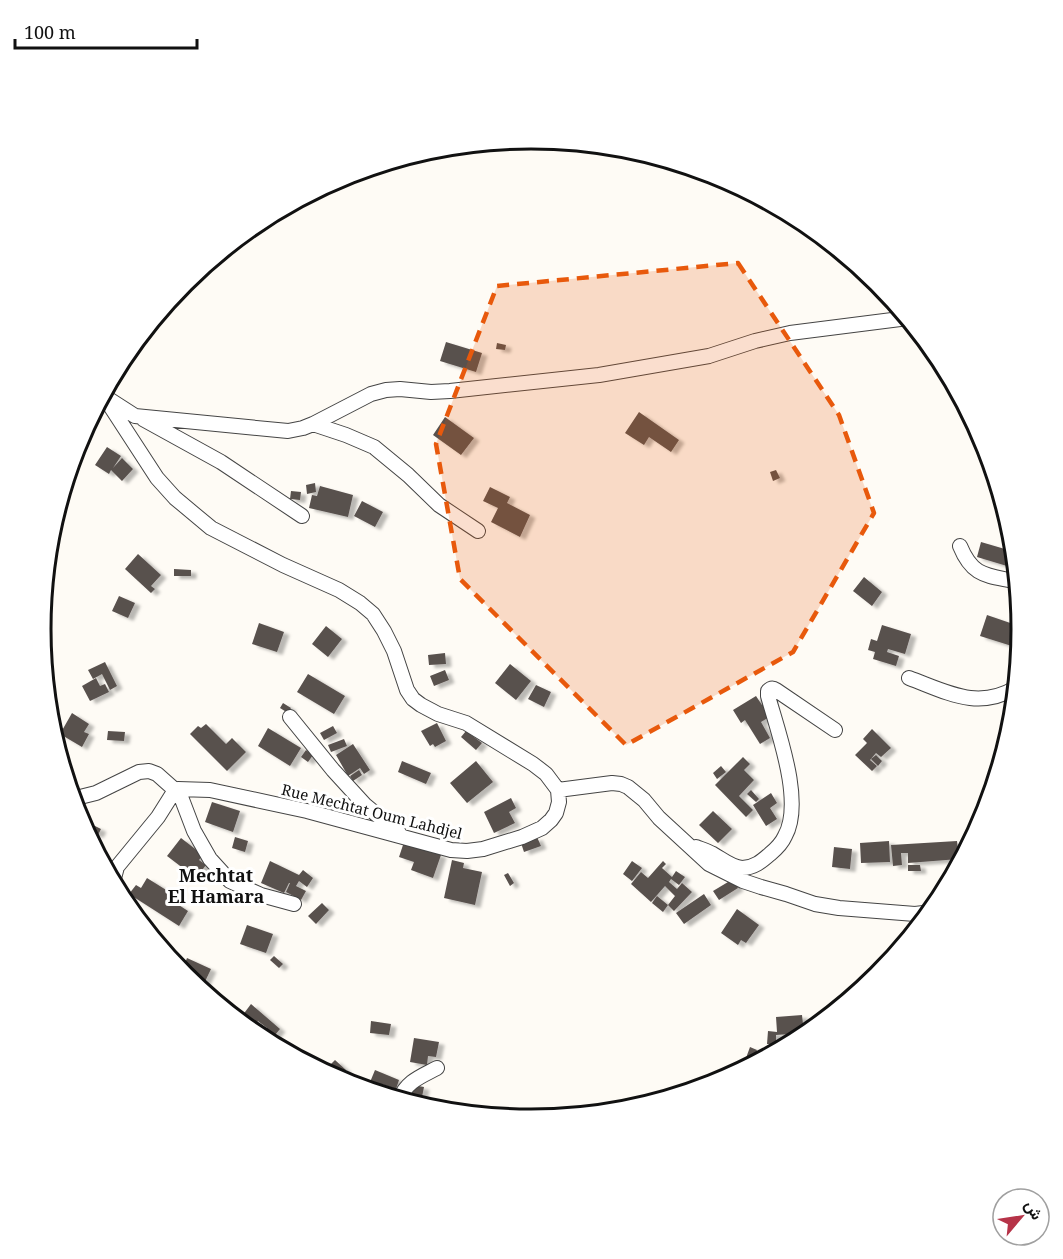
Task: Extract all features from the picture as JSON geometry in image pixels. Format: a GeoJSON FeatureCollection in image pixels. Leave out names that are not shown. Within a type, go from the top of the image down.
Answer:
{"type":"FeatureCollection","features":[{"type":"Feature","properties":{"kind":"street"},"geometry":{"type":"LineString","coordinates":[[135,416],[288,431],[313,424],[371,394],[386,390],[450,391],[599,375],[708,356],[790,333],[898,319]]}},
{"type":"Feature","properties":{"kind":"street"},"geometry":{"type":"LineString","coordinates":[[110,399],[135,416],[221,462],[302,516]]}},
{"type":"Feature","properties":{"kind":"street"},"geometry":{"type":"LineString","coordinates":[[108,403],[157,478],[175,498],[211,528],[283,565],[339,590],[373,614],[394,651],[407,690],[421,705],[438,714],[466,723],[533,764],[546,774],[558,790],[612,783],[628,787],[709,864],[743,881],[815,904],[919,914]]}},
{"type":"Feature","properties":{"kind":"street"},"geometry":{"type":"LineString","coordinates":[[313,424],[374,447],[408,474],[439,506],[478,531]]}},
{"type":"Feature","properties":{"kind":"street"},"geometry":{"type":"LineString","coordinates":[[960,546],[964,558],[975,570],[984,575],[1009,580]]}},
{"type":"Feature","properties":{"kind":"street"},"geometry":{"type":"LineString","coordinates":[[909,678],[970,699],[984,699],[1008,691]]}},
{"type":"Feature","properties":{"kind":"street"},"geometry":{"type":"LineString","coordinates":[[679,836],[695,847],[741,868],[757,865],[786,836],[792,815],[792,802],[781,740],[768,696],[770,689],[773,688],[835,730]]}},
{"type":"Feature","properties":{"kind":"street"},"geometry":{"type":"LineString","coordinates":[[290,717],[333,771],[364,805],[404,836]]}},
{"type":"Feature","properties":{"kind":"street"},"geometry":{"type":"LineString","coordinates":[[82,797],[96,793],[139,772],[148,771],[157,774],[177,790],[194,831],[210,859],[230,881],[261,895],[294,904]]}},
{"type":"Feature","properties":{"kind":"street"},"geometry":{"type":"LineString","coordinates":[[116,871],[177,790]]}},
{"type":"Feature","properties":{"kind":"street","name":"Rue Mechtat Oum Lahdjel"},"geometry":{"type":"LineString","coordinates":[[177,790],[221,792],[307,811],[451,850],[467,851],[483,849],[542,828],[556,813],[559,802],[558,790]]}},
{"type":"Feature","properties":{"kind":"street"},"geometry":{"type":"LineString","coordinates":[[402,1092],[412,1081],[437,1068]]}},
{"type":"Feature","properties":{"kind":"highlighted area"},"geometry":{"type":"Polygon","coordinates":[[[738,263],[839,415],[874,513],[793,652],[626,745],[460,579],[436,444],[497,286],[738,263]]]}},
{"type":"Feature","properties":{"kind":"building"},"geometry":{"type":"Polygon","coordinates":[[[446,342],[482,353],[476,372],[440,361],[446,342]]]}},
{"type":"Feature","properties":{"kind":"building"},"geometry":{"type":"Polygon","coordinates":[[[497,343],[506,345],[505,350],[496,349],[497,343]]]}},
{"type":"Feature","properties":{"kind":"building"},"geometry":{"type":"Polygon","coordinates":[[[639,412],[679,440],[671,452],[649,437],[644,445],[625,433],[639,412]]]}},
{"type":"Feature","properties":{"kind":"building"},"geometry":{"type":"Polygon","coordinates":[[[445,417],[474,438],[461,455],[433,435],[445,417]]]}},
{"type":"Feature","properties":{"kind":"building"},"geometry":{"type":"Polygon","coordinates":[[[107,447],[121,456],[113,468],[122,458],[133,469],[122,481],[111,470],[109,474],[95,465],[107,447]]]}},
{"type":"Feature","properties":{"kind":"building"},"geometry":{"type":"Polygon","coordinates":[[[776,470],[780,478],[773,481],[770,472],[776,470]]]}},
{"type":"Feature","properties":{"kind":"building"},"geometry":{"type":"Polygon","coordinates":[[[315,483],[316,492],[307,494],[306,485],[315,483]]]}},
{"type":"Feature","properties":{"kind":"building"},"geometry":{"type":"Polygon","coordinates":[[[320,486],[353,495],[348,517],[309,508],[312,495],[317,496],[320,486]]]}},
{"type":"Feature","properties":{"kind":"building"},"geometry":{"type":"Polygon","coordinates":[[[490,487],[510,497],[507,503],[530,515],[520,537],[491,522],[498,508],[483,501],[490,487]]]}},
{"type":"Feature","properties":{"kind":"building"},"geometry":{"type":"Polygon","coordinates":[[[291,491],[301,492],[300,500],[290,499],[291,491]]]}},
{"type":"Feature","properties":{"kind":"building"},"geometry":{"type":"Polygon","coordinates":[[[362,501],[383,512],[375,527],[354,516],[362,501]]]}},
{"type":"Feature","properties":{"kind":"building"},"geometry":{"type":"Polygon","coordinates":[[[981,542],[1005,549],[1008,566],[977,557],[981,542]]]}},
{"type":"Feature","properties":{"kind":"building"},"geometry":{"type":"Polygon","coordinates":[[[138,554],[161,575],[151,586],[155,589],[151,593],[125,569],[138,554]]]}},
{"type":"Feature","properties":{"kind":"building"},"geometry":{"type":"Polygon","coordinates":[[[174,569],[191,570],[191,576],[174,576],[174,569]]]}},
{"type":"Feature","properties":{"kind":"building"},"geometry":{"type":"Polygon","coordinates":[[[864,577],[882,592],[872,606],[853,591],[864,577]]]}},
{"type":"Feature","properties":{"kind":"building"},"geometry":{"type":"Polygon","coordinates":[[[119,596],[135,603],[128,618],[112,611],[119,596]]]}},
{"type":"Feature","properties":{"kind":"building"},"geometry":{"type":"Polygon","coordinates":[[[987,615],[1012,624],[1011,646],[980,636],[987,615]]]}},
{"type":"Feature","properties":{"kind":"building"},"geometry":{"type":"Polygon","coordinates":[[[259,623],[284,632],[277,652],[252,644],[259,623]]]}},
{"type":"Feature","properties":{"kind":"building"},"geometry":{"type":"Polygon","coordinates":[[[882,625],[911,634],[905,654],[888,649],[887,652],[899,656],[896,666],[873,659],[875,652],[868,650],[871,639],[877,641],[882,625]]]}},
{"type":"Feature","properties":{"kind":"building"},"geometry":{"type":"Polygon","coordinates":[[[326,626],[342,639],[328,657],[312,644],[326,626]]]}},
{"type":"Feature","properties":{"kind":"building"},"geometry":{"type":"Polygon","coordinates":[[[445,653],[446,664],[429,665],[428,655],[445,653]]]}},
{"type":"Feature","properties":{"kind":"building"},"geometry":{"type":"Polygon","coordinates":[[[105,662],[117,686],[110,690],[102,674],[93,679],[88,670],[105,662]]]}},
{"type":"Feature","properties":{"kind":"building"},"geometry":{"type":"Polygon","coordinates":[[[510,664],[531,681],[516,700],[495,683],[510,664]]]}},
{"type":"Feature","properties":{"kind":"building"},"geometry":{"type":"Polygon","coordinates":[[[445,670],[449,680],[434,686],[430,676],[445,670]]]}},
{"type":"Feature","properties":{"kind":"building"},"geometry":{"type":"Polygon","coordinates":[[[308,674],[345,696],[334,714],[297,692],[308,674]]]}},
{"type":"Feature","properties":{"kind":"building"},"geometry":{"type":"Polygon","coordinates":[[[96,678],[100,686],[105,684],[109,692],[90,701],[82,686],[96,678]]]}},
{"type":"Feature","properties":{"kind":"building"},"geometry":{"type":"Polygon","coordinates":[[[536,685],[551,692],[544,707],[528,699],[536,685]]]}},
{"type":"Feature","properties":{"kind":"building"},"geometry":{"type":"Polygon","coordinates":[[[756,696],[771,716],[761,722],[770,738],[760,744],[745,720],[741,723],[733,710],[756,696]]]}},
{"type":"Feature","properties":{"kind":"building"},"geometry":{"type":"Polygon","coordinates":[[[283,703],[291,708],[288,713],[280,708],[283,703]]]}},
{"type":"Feature","properties":{"kind":"building"},"geometry":{"type":"Polygon","coordinates":[[[72,713],[89,724],[84,732],[89,734],[82,747],[63,736],[62,731],[72,713]]]}},
{"type":"Feature","properties":{"kind":"building"},"geometry":{"type":"Polygon","coordinates":[[[437,723],[446,741],[435,747],[433,744],[430,746],[421,731],[437,723]]]}},
{"type":"Feature","properties":{"kind":"building"},"geometry":{"type":"Polygon","coordinates":[[[206,724],[226,744],[232,738],[246,752],[227,771],[190,734],[198,726],[201,728],[206,724]]]}},
{"type":"Feature","properties":{"kind":"building"},"geometry":{"type":"Polygon","coordinates":[[[333,726],[337,733],[324,740],[320,733],[333,726]]]}},
{"type":"Feature","properties":{"kind":"building"},"geometry":{"type":"Polygon","coordinates":[[[268,728],[301,748],[290,766],[258,746],[268,728]]]}},
{"type":"Feature","properties":{"kind":"building"},"geometry":{"type":"Polygon","coordinates":[[[872,729],[891,748],[881,757],[876,753],[870,760],[877,766],[872,771],[855,755],[867,743],[863,739],[872,729]]]}},
{"type":"Feature","properties":{"kind":"building"},"geometry":{"type":"Polygon","coordinates":[[[108,731],[125,732],[124,741],[107,740],[108,731]]]}},
{"type":"Feature","properties":{"kind":"building"},"geometry":{"type":"Polygon","coordinates":[[[466,731],[482,743],[476,750],[461,737],[466,731]]]}},
{"type":"Feature","properties":{"kind":"building"},"geometry":{"type":"Polygon","coordinates":[[[344,739],[347,746],[331,752],[328,745],[344,739]]]}},
{"type":"Feature","properties":{"kind":"building"},"geometry":{"type":"Polygon","coordinates":[[[353,744],[370,770],[364,774],[360,768],[348,776],[336,755],[353,744]]]}},
{"type":"Feature","properties":{"kind":"building"},"geometry":{"type":"Polygon","coordinates":[[[306,750],[313,755],[308,762],[301,757],[306,750]]]}},
{"type":"Feature","properties":{"kind":"building"},"geometry":{"type":"Polygon","coordinates":[[[876,755],[882,761],[878,766],[871,759],[876,755]]]}},
{"type":"Feature","properties":{"kind":"building"},"geometry":{"type":"Polygon","coordinates":[[[743,757],[750,764],[744,770],[754,780],[739,796],[753,810],[746,817],[715,785],[743,757]]]}},
{"type":"Feature","properties":{"kind":"building"},"geometry":{"type":"Polygon","coordinates":[[[402,761],[431,773],[426,784],[398,772],[402,761]]]}},
{"type":"Feature","properties":{"kind":"building"},"geometry":{"type":"Polygon","coordinates":[[[476,761],[493,782],[467,803],[450,783],[476,761]]]}},
{"type":"Feature","properties":{"kind":"building"},"geometry":{"type":"Polygon","coordinates":[[[721,766],[726,772],[717,779],[713,773],[721,766]]]}},
{"type":"Feature","properties":{"kind":"building"},"geometry":{"type":"Polygon","coordinates":[[[359,770],[362,775],[353,781],[350,776],[359,770]]]}},
{"type":"Feature","properties":{"kind":"building"},"geometry":{"type":"Polygon","coordinates":[[[751,790],[759,799],[756,802],[747,794],[751,790]]]}},
{"type":"Feature","properties":{"kind":"building"},"geometry":{"type":"Polygon","coordinates":[[[771,793],[777,803],[770,808],[777,819],[766,826],[753,805],[771,793]]]}},
{"type":"Feature","properties":{"kind":"building"},"geometry":{"type":"Polygon","coordinates":[[[511,798],[516,808],[509,812],[515,823],[494,833],[484,812],[511,798]]]}},
{"type":"Feature","properties":{"kind":"building"},"geometry":{"type":"Polygon","coordinates":[[[212,802],[240,811],[233,832],[205,822],[212,802]]]}},
{"type":"Feature","properties":{"kind":"building"},"geometry":{"type":"Polygon","coordinates":[[[713,811],[732,829],[718,843],[699,825],[713,811]]]}},
{"type":"Feature","properties":{"kind":"building"},"geometry":{"type":"Polygon","coordinates":[[[95,826],[101,829],[98,835],[94,827],[95,826]]]}},
{"type":"Feature","properties":{"kind":"building"},"geometry":{"type":"Polygon","coordinates":[[[235,837],[248,841],[245,852],[232,848],[235,837]]]}},
{"type":"Feature","properties":{"kind":"building"},"geometry":{"type":"Polygon","coordinates":[[[537,837],[541,846],[524,852],[521,843],[537,837]]]}},
{"type":"Feature","properties":{"kind":"building"},"geometry":{"type":"Polygon","coordinates":[[[181,838],[203,855],[199,860],[206,865],[196,878],[167,856],[181,838]]]}},
{"type":"Feature","properties":{"kind":"building"},"geometry":{"type":"Polygon","coordinates":[[[889,841],[890,862],[861,863],[860,843],[889,841]]]}},
{"type":"Feature","properties":{"kind":"building"},"geometry":{"type":"Polygon","coordinates":[[[957,841],[958,850],[953,859],[908,863],[908,853],[901,853],[902,865],[893,866],[891,845],[957,841]]]}},
{"type":"Feature","properties":{"kind":"building"},"geometry":{"type":"Polygon","coordinates":[[[404,842],[441,855],[433,878],[411,870],[414,862],[399,857],[404,842]]]}},
{"type":"Feature","properties":{"kind":"building"},"geometry":{"type":"Polygon","coordinates":[[[834,847],[852,849],[850,869],[832,867],[834,847]]]}},
{"type":"Feature","properties":{"kind":"building"},"geometry":{"type":"Polygon","coordinates":[[[452,860],[464,863],[463,868],[482,872],[475,905],[444,898],[452,860]]]}},
{"type":"Feature","properties":{"kind":"building"},"geometry":{"type":"Polygon","coordinates":[[[270,861],[299,875],[303,870],[313,878],[307,887],[299,881],[296,886],[306,891],[301,900],[286,892],[290,883],[284,893],[261,883],[270,861]]]}},
{"type":"Feature","properties":{"kind":"building"},"geometry":{"type":"Polygon","coordinates":[[[632,861],[642,868],[632,881],[623,874],[632,861]]]}},
{"type":"Feature","properties":{"kind":"building"},"geometry":{"type":"Polygon","coordinates":[[[663,861],[666,864],[662,868],[672,877],[676,871],[685,877],[679,885],[671,879],[669,882],[677,889],[682,883],[692,892],[674,911],[668,905],[675,896],[665,886],[651,902],[631,884],[641,872],[648,878],[663,861]]]}},
{"type":"Feature","properties":{"kind":"building"},"geometry":{"type":"Polygon","coordinates":[[[908,865],[920,865],[921,871],[908,871],[908,865]]]}},
{"type":"Feature","properties":{"kind":"building"},"geometry":{"type":"Polygon","coordinates":[[[508,873],[514,883],[510,886],[504,875],[508,873]]]}},
{"type":"Feature","properties":{"kind":"building"},"geometry":{"type":"Polygon","coordinates":[[[147,878],[171,893],[168,898],[188,911],[179,926],[130,893],[136,885],[141,888],[147,878]]]}},
{"type":"Feature","properties":{"kind":"building"},"geometry":{"type":"Polygon","coordinates":[[[733,879],[738,888],[719,900],[713,891],[733,879]]]}},
{"type":"Feature","properties":{"kind":"building"},"geometry":{"type":"Polygon","coordinates":[[[704,894],[711,905],[684,924],[676,913],[704,894]]]}},
{"type":"Feature","properties":{"kind":"building"},"geometry":{"type":"Polygon","coordinates":[[[657,896],[668,905],[663,912],[652,903],[657,896]]]}},
{"type":"Feature","properties":{"kind":"building"},"geometry":{"type":"Polygon","coordinates":[[[322,903],[329,910],[316,924],[308,916],[322,903]]]}},
{"type":"Feature","properties":{"kind":"building"},"geometry":{"type":"Polygon","coordinates":[[[737,909],[759,925],[746,943],[741,940],[738,945],[721,933],[737,909]]]}},
{"type":"Feature","properties":{"kind":"building"},"geometry":{"type":"Polygon","coordinates":[[[247,925],[273,934],[266,953],[240,944],[247,925]]]}},
{"type":"Feature","properties":{"kind":"building"},"geometry":{"type":"Polygon","coordinates":[[[274,956],[283,964],[279,968],[270,960],[274,956]]]}},
{"type":"Feature","properties":{"kind":"building"},"geometry":{"type":"Polygon","coordinates":[[[187,958],[211,969],[205,981],[192,969],[185,962],[187,958]]]}},
{"type":"Feature","properties":{"kind":"building"},"geometry":{"type":"Polygon","coordinates":[[[251,1004],[280,1029],[275,1035],[258,1021],[256,1023],[243,1014],[251,1004]]]}},
{"type":"Feature","properties":{"kind":"building"},"geometry":{"type":"Polygon","coordinates":[[[802,1015],[803,1025],[790,1034],[776,1035],[776,1043],[767,1044],[768,1031],[777,1032],[776,1017],[802,1015]]]}},
{"type":"Feature","properties":{"kind":"building"},"geometry":{"type":"Polygon","coordinates":[[[371,1021],[391,1024],[389,1035],[370,1033],[371,1021]]]}},
{"type":"Feature","properties":{"kind":"building"},"geometry":{"type":"Polygon","coordinates":[[[414,1038],[439,1042],[436,1057],[428,1056],[427,1065],[410,1062],[414,1038]]]}},
{"type":"Feature","properties":{"kind":"building"},"geometry":{"type":"Polygon","coordinates":[[[750,1047],[757,1050],[755,1054],[746,1058],[750,1047]]]}},
{"type":"Feature","properties":{"kind":"building"},"geometry":{"type":"Polygon","coordinates":[[[335,1060],[346,1070],[344,1071],[330,1065],[335,1060]]]}},
{"type":"Feature","properties":{"kind":"building"},"geometry":{"type":"Polygon","coordinates":[[[375,1070],[399,1080],[396,1089],[370,1081],[375,1070]]]}},
{"type":"Feature","properties":{"kind":"building"},"geometry":{"type":"Polygon","coordinates":[[[413,1085],[424,1087],[422,1097],[411,1095],[413,1085]]]}},
{"type":"Feature","properties":{"kind":"district","name":"Mechtat El Hamara"},"geometry":{"type":"Point","coordinates":[216,885]}}]}
